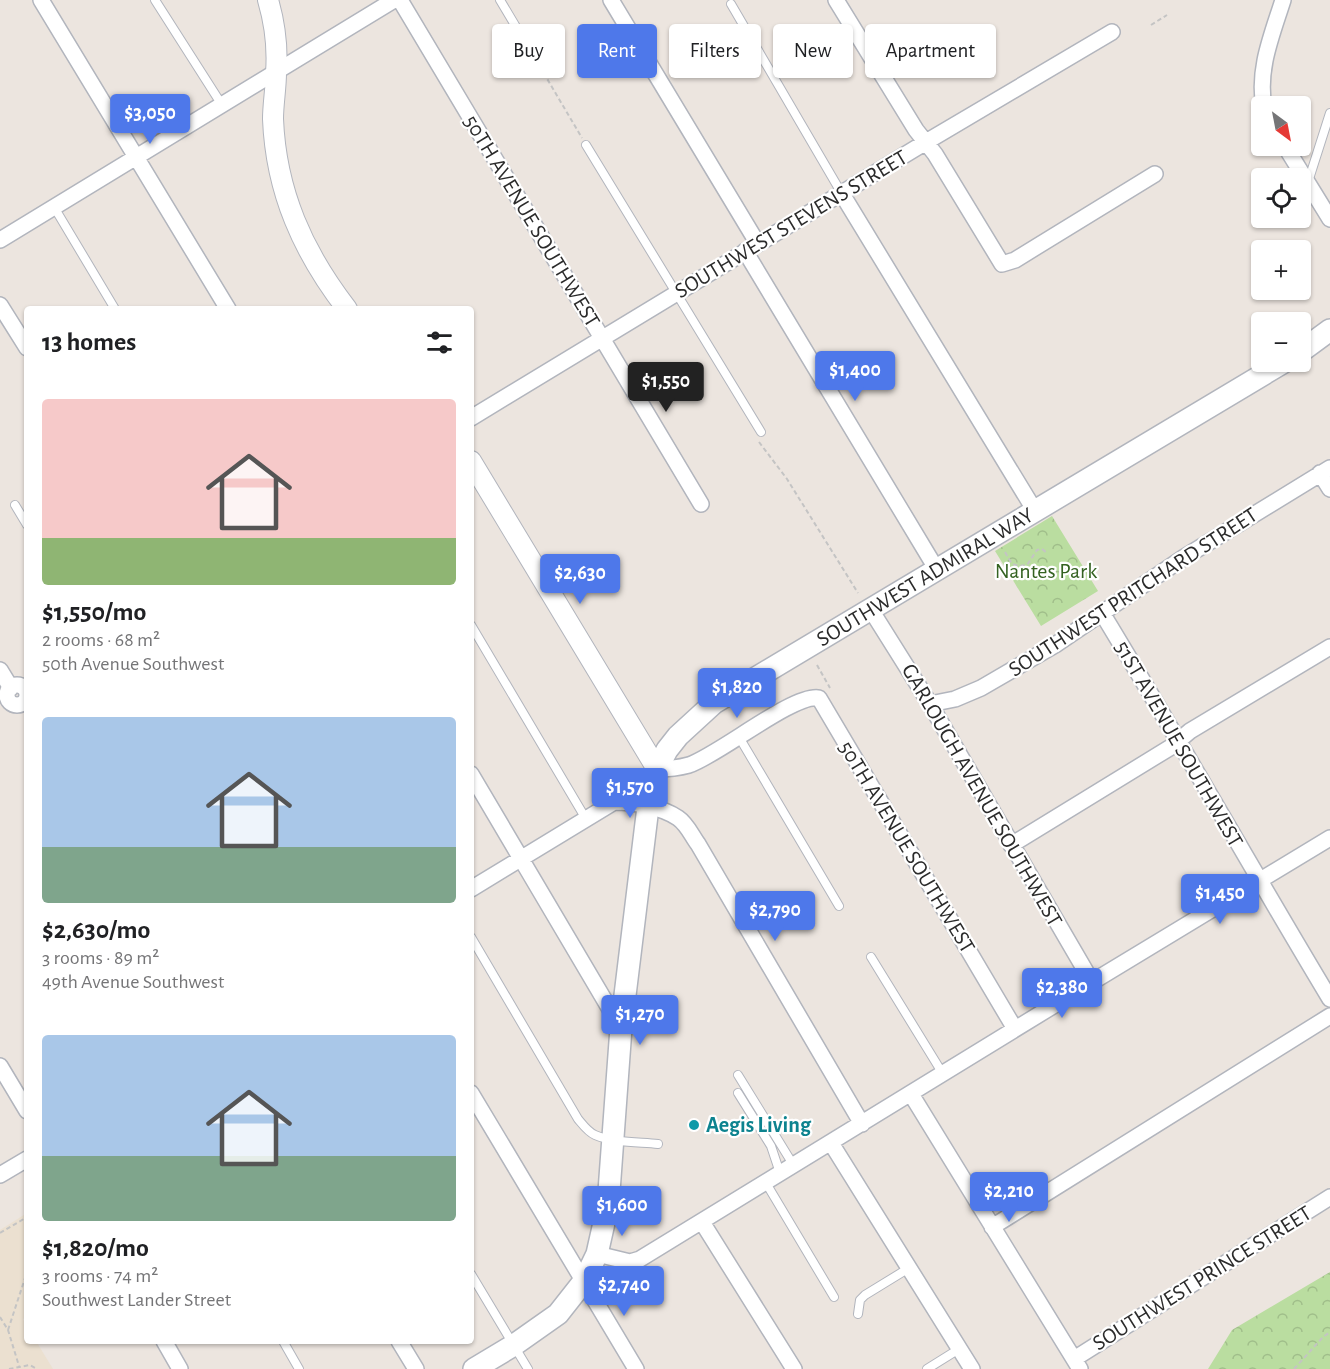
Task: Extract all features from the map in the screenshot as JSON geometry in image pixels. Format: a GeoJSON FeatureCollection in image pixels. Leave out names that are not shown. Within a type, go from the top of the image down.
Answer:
{"type":"FeatureCollection","features":[{"type":"Feature","properties":{"kind":"main road"},"geometry":{"type":"LineString","coordinates":[[1311,344],[1330,330]]}},
{"type":"Feature","properties":{"kind":"main road","name":"SOUTHWEST ADMIRAL WAY"},"geometry":{"type":"LineString","coordinates":[[474,1369],[558,1314],[584,1281],[597,1254],[608,1205],[621,1028],[648,807],[657,769],[678,736],[714,703],[1267,372]]}},
{"type":"Feature","properties":{"kind":"street"},"geometry":{"type":"LineString","coordinates":[[41,0],[226,306]]}},
{"type":"Feature","properties":{"kind":"street"},"geometry":{"type":"LineString","coordinates":[[268,0],[276,34],[277,72],[273,116],[276,155],[284,190],[296,225],[310,253],[325,280],[345,306]]}},
{"type":"Feature","properties":{"kind":"street"},"geometry":{"type":"LineString","coordinates":[[0,240],[394,0]]}},
{"type":"Feature","properties":{"kind":"street","name":"50TH AVENUE SOUTHWEST"},"geometry":{"type":"LineString","coordinates":[[400,0],[701,504]]}},
{"type":"Feature","properties":{"kind":"street"},"geometry":{"type":"LineString","coordinates":[[611,0],[937,570]]}},
{"type":"Feature","properties":{"kind":"street"},"geometry":{"type":"LineString","coordinates":[[836,0],[1002,264],[1015,260],[1155,174]]}},
{"type":"Feature","properties":{"kind":"street"},"geometry":{"type":"LineString","coordinates":[[1262,96],[1264,60],[1283,0]]}},
{"type":"Feature","properties":{"kind":"street","name":"SOUTHWEST STEVENS STREET"},"geometry":{"type":"LineString","coordinates":[[474,416],[926,142],[1112,33]]}},
{"type":"Feature","properties":{"kind":"street"},"geometry":{"type":"LineString","coordinates":[[1311,187],[1330,219]]}},
{"type":"Feature","properties":{"kind":"street"},"geometry":{"type":"LineString","coordinates":[[842,194],[1035,511]]}},
{"type":"Feature","properties":{"kind":"street"},"geometry":{"type":"LineString","coordinates":[[0,306],[24,343]]}},
{"type":"Feature","properties":{"kind":"street"},"geometry":{"type":"LineString","coordinates":[[474,465],[657,769],[672,769],[690,764],[739,737]]}},
{"type":"Feature","properties":{"kind":"street"},"geometry":{"type":"LineString","coordinates":[[1325,471],[1330,489]]}},
{"type":"Feature","properties":{"kind":"street","name":"SOUTHWEST PRITCHARD STREET"},"geometry":{"type":"LineString","coordinates":[[930,704],[955,699],[981,688],[1055,645],[1183,558],[1325,471]]}},
{"type":"Feature","properties":{"kind":"street","name":"GARLOUGH AVENUE SOUTHWEST"},"geometry":{"type":"LineString","coordinates":[[871,610],[930,704],[1092,982]]}},
{"type":"Feature","properties":{"kind":"street","name":"51ST AVENUE SOUTHWEST"},"geometry":{"type":"LineString","coordinates":[[1102,613],[1330,999]]}},
{"type":"Feature","properties":{"kind":"street"},"geometry":{"type":"LineString","coordinates":[[1011,845],[1168,749],[1190,731],[1330,647]]}},
{"type":"Feature","properties":{"kind":"street"},"geometry":{"type":"LineString","coordinates":[[0,670],[17,699]]}},
{"type":"Feature","properties":{"kind":"street","name":"50TH AVENUE SOUTHWEST"},"geometry":{"type":"LineString","coordinates":[[739,737],[793,704],[816,697],[1015,1029]]}},
{"type":"Feature","properties":{"kind":"street"},"geometry":{"type":"LineString","coordinates":[[474,779],[621,1028]]}},
{"type":"Feature","properties":{"kind":"street"},"geometry":{"type":"LineString","coordinates":[[474,887],[614,802],[624,802],[670,813],[687,828],[862,1124]]}},
{"type":"Feature","properties":{"kind":"street"},"geometry":{"type":"LineString","coordinates":[[597,1254],[630,1262],[640,1259],[1330,838]]}},
{"type":"Feature","properties":{"kind":"street"},"geometry":{"type":"LineString","coordinates":[[992,1227],[1330,1016]]}},
{"type":"Feature","properties":{"kind":"street"},"geometry":{"type":"LineString","coordinates":[[0,1066],[24,1106]]}},
{"type":"Feature","properties":{"kind":"street"},"geometry":{"type":"LineString","coordinates":[[911,1094],[1077,1364]]}},
{"type":"Feature","properties":{"kind":"street"},"geometry":{"type":"LineString","coordinates":[[474,1098],[636,1369]]}},
{"type":"Feature","properties":{"kind":"street"},"geometry":{"type":"LineString","coordinates":[[831,1143],[971,1369]]}},
{"type":"Feature","properties":{"kind":"street"},"geometry":{"type":"LineString","coordinates":[[0,1175],[24,1161]]}},
{"type":"Feature","properties":{"kind":"street","name":"SOUTHWEST PRINCE STREET"},"geometry":{"type":"LineString","coordinates":[[1077,1364],[1330,1197]]}},
{"type":"Feature","properties":{"kind":"street"},"geometry":{"type":"LineString","coordinates":[[702,1222],[794,1369]]}},
{"type":"Feature","properties":{"kind":"street"},"geometry":{"type":"LineString","coordinates":[[166,1344],[180,1369]]}},
{"type":"Feature","properties":{"kind":"street"},"geometry":{"type":"LineString","coordinates":[[401,1344],[416,1369]]}},
{"type":"Feature","properties":{"kind":"lane"},"geometry":{"type":"LineString","coordinates":[[155,0],[222,105]]}},
{"type":"Feature","properties":{"kind":"lane"},"geometry":{"type":"LineString","coordinates":[[500,0],[514,24]]}},
{"type":"Feature","properties":{"kind":"lane"},"geometry":{"type":"LineString","coordinates":[[731,4],[842,194]]}},
{"type":"Feature","properties":{"kind":"lane"},"geometry":{"type":"LineString","coordinates":[[1311,173],[1330,113]]}},
{"type":"Feature","properties":{"kind":"lane"},"geometry":{"type":"LineString","coordinates":[[586,145],[761,432]]}},
{"type":"Feature","properties":{"kind":"lane"},"geometry":{"type":"LineString","coordinates":[[54,207],[113,306]]}},
{"type":"Feature","properties":{"kind":"lane"},"geometry":{"type":"LineString","coordinates":[[15,505],[24,520]]}},
{"type":"Feature","properties":{"kind":"lane"},"geometry":{"type":"LineString","coordinates":[[474,630],[586,819]]}},
{"type":"Feature","properties":{"kind":"lane"},"geometry":{"type":"LineString","coordinates":[[739,737],[840,906]]}},
{"type":"Feature","properties":{"kind":"lane"},"geometry":{"type":"LineString","coordinates":[[474,942],[578,1119],[587,1130],[613,1139],[658,1144]]}},
{"type":"Feature","properties":{"kind":"lane"},"geometry":{"type":"LineString","coordinates":[[871,957],[943,1074]]}},
{"type":"Feature","properties":{"kind":"lane"},"geometry":{"type":"LineString","coordinates":[[738,1075],[788,1170]]}},
{"type":"Feature","properties":{"kind":"lane"},"geometry":{"type":"LineString","coordinates":[[738,1094],[788,1170]]}},
{"type":"Feature","properties":{"kind":"lane"},"geometry":{"type":"LineString","coordinates":[[766,1183],[834,1297]]}},
{"type":"Feature","properties":{"kind":"lane"},"geometry":{"type":"LineString","coordinates":[[858,1314],[860,1300],[865,1295],[909,1268]]}},
{"type":"Feature","properties":{"kind":"lane"},"geometry":{"type":"LineString","coordinates":[[474,1279],[528,1369]]}},
{"type":"Feature","properties":{"kind":"lane"},"geometry":{"type":"LineString","coordinates":[[285,1344],[299,1369]]}},
{"type":"Feature","properties":{"kind":"lane"},"geometry":{"type":"LineString","coordinates":[[927,1369],[959,1349]]}},
{"type":"Feature","properties":{"kind":"path"},"geometry":{"type":"LineString","coordinates":[[1151,25],[1167,15]]}},
{"type":"Feature","properties":{"kind":"path"},"geometry":{"type":"LineString","coordinates":[[546,78],[586,145]]}},
{"type":"Feature","properties":{"kind":"path"},"geometry":{"type":"LineString","coordinates":[[761,432],[759,442],[787,479],[858,593]]}},
{"type":"Feature","properties":{"kind":"path"},"geometry":{"type":"LineString","coordinates":[[1005,552],[1012,564],[1019,566],[1027,565],[1037,550],[1042,549],[1047,553]]}},
{"type":"Feature","properties":{"kind":"path"},"geometry":{"type":"LineString","coordinates":[[817,665],[831,689]]}},
{"type":"Feature","properties":{"kind":"path"},"geometry":{"type":"LineString","coordinates":[[0,1233],[24,1219]]}},
{"type":"Feature","properties":{"kind":"path"},"geometry":{"type":"LineString","coordinates":[[8,1330],[24,1281]]}},
{"type":"Feature","properties":{"kind":"path"},"geometry":{"type":"LineString","coordinates":[[0,1317],[8,1330],[19,1366]]}},
{"type":"Feature","properties":{"kind":"path"},"geometry":{"type":"LineString","coordinates":[[1294,1369],[1330,1332]]}},
{"type":"Feature","properties":{"kind":"path"},"geometry":{"type":"LineString","coordinates":[[9,1369],[30,1365],[37,1369]]}},
{"type":"Feature","properties":{"kind":"shaded area"},"geometry":{"type":"Polygon","coordinates":[[[24,1215],[24,1344],[38,1344],[53,1369],[0,1369],[0,1230],[24,1215]]]}},
{"type":"Feature","properties":{"kind":"green space","name":"Nantes Park"},"geometry":{"type":"Polygon","coordinates":[[[1052,516],[1098,591],[1041,626],[995,551],[1052,516]]]}},
{"type":"Feature","properties":{"kind":"green space"},"geometry":{"type":"Polygon","coordinates":[[[1330,1272],[1330,1369],[1208,1369],[1232,1330],[1330,1272]]]}},
{"type":"Feature","properties":{"kind":"place","name":"Aegis Living"},"geometry":{"type":"Point","coordinates":[694,1125]}}]}
